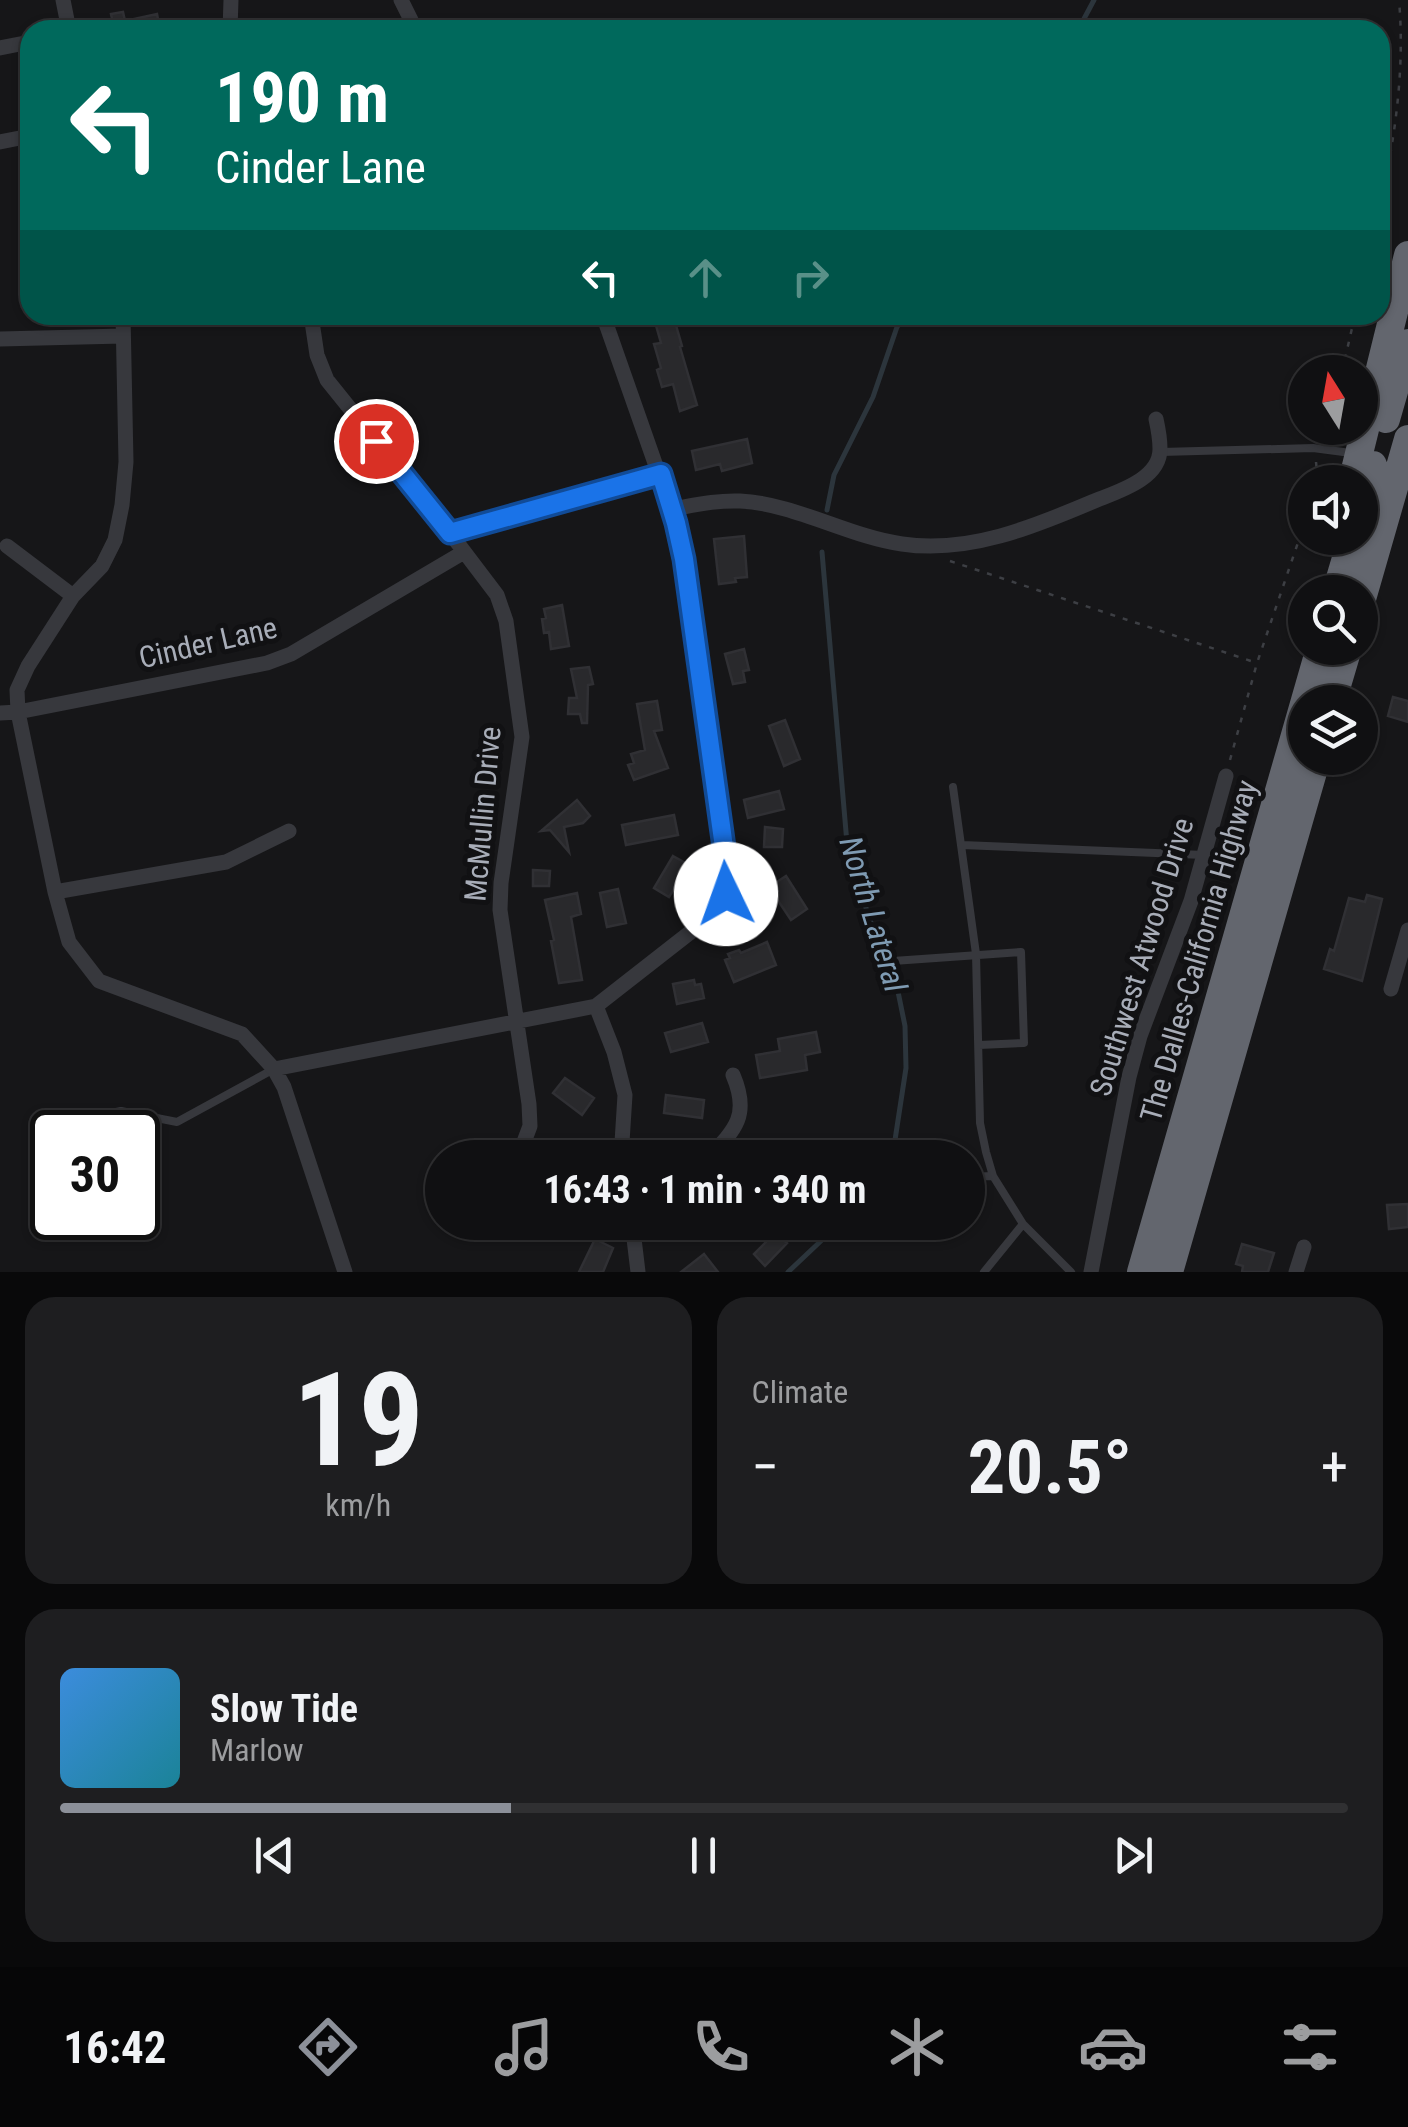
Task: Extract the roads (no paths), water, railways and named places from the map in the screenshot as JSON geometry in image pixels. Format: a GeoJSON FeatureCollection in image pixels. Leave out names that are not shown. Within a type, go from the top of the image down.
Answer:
{"type":"FeatureCollection","features":[{"type":"Feature","properties":{"kind":"highway"},"geometry":{"type":"LineString","coordinates":[[1356,465],[1408,255]]}},
{"type":"Feature","properties":{"kind":"highway"},"geometry":{"type":"LineString","coordinates":[[1373,465],[1408,344]]}},
{"type":"Feature","properties":{"kind":"highway"},"geometry":{"type":"LineString","coordinates":[[1369,575],[1407,443]]}},
{"type":"Feature","properties":{"kind":"highway","name":"The Dalles-California Highway"},"geometry":{"type":"LineString","coordinates":[[1140,1272],[1315,665]]}},
{"type":"Feature","properties":{"kind":"highway","name":"The Dalles-California Highway"},"geometry":{"type":"LineString","coordinates":[[1169,1272],[1312,775]]}},
{"type":"Feature","properties":{"kind":"street"},"geometry":{"type":"LineString","coordinates":[[123,325],[126,462],[115,540],[102,566],[73,596],[17,690],[18,712],[55,892],[69,942],[99,981],[242,1034],[274,1069],[284,1087],[345,1272]]}},
{"type":"Feature","properties":{"kind":"street","name":"McMullin Drive"},"geometry":{"type":"LineString","coordinates":[[313,325],[327,380],[497,596],[506,621],[522,737],[500,910],[529,1104],[530,1126],[525,1140]]}},
{"type":"Feature","properties":{"kind":"street"},"geometry":{"type":"LineString","coordinates":[[274,1069],[596,1006],[715,913],[726,894],[728,876],[684,559],[661,474],[607,325]]}},
{"type":"Feature","properties":{"kind":"street"},"geometry":{"type":"LineString","coordinates":[[0,338],[124,336]]}},
{"type":"Feature","properties":{"kind":"street"},"geometry":{"type":"LineString","coordinates":[[672,510],[715,502],[761,504],[902,544],[977,542],[1030,528],[1138,482],[1154,467],[1160,452],[1156,418]]}},
{"type":"Feature","properties":{"kind":"street"},"geometry":{"type":"LineString","coordinates":[[450,533],[661,474]]}},
{"type":"Feature","properties":{"kind":"street"},"geometry":{"type":"LineString","coordinates":[[7,546],[73,596]]}},
{"type":"Feature","properties":{"kind":"street","name":"Cinder Lane"},"geometry":{"type":"LineString","coordinates":[[0,713],[291,654],[464,552]]}},
{"type":"Feature","properties":{"kind":"street","name":"Southwest Atwood Drive"},"geometry":{"type":"LineString","coordinates":[[1091,1272],[1136,1050],[1176,946],[1226,776]]}},
{"type":"Feature","properties":{"kind":"street"},"geometry":{"type":"LineString","coordinates":[[55,892],[226,862],[289,831]]}},
{"type":"Feature","properties":{"kind":"street"},"geometry":{"type":"LineString","coordinates":[[1391,989],[1408,930]]}},
{"type":"Feature","properties":{"kind":"street"},"geometry":{"type":"LineString","coordinates":[[596,1006],[626,1095],[623,1140]]}},
{"type":"Feature","properties":{"kind":"street"},"geometry":{"type":"LineString","coordinates":[[726,1140],[740,1118],[742,1104],[733,1075]]}},
{"type":"Feature","properties":{"kind":"street"},"geometry":{"type":"LineString","coordinates":[[636,1241],[638,1272]]}},
{"type":"Feature","properties":{"kind":"street"},"geometry":{"type":"LineString","coordinates":[[1296,1272],[1304,1247]]}},
{"type":"Feature","properties":{"kind":"lane"},"geometry":{"type":"LineString","coordinates":[[1160,452],[1313,448],[1359,454]]}},
{"type":"Feature","properties":{"kind":"lane"},"geometry":{"type":"LineString","coordinates":[[952,787],[976,954],[980,1124],[986,1152],[993,1176],[1023,1224],[1071,1272]]}},
{"type":"Feature","properties":{"kind":"lane"},"geometry":{"type":"LineString","coordinates":[[962,844],[1204,854]]}},
{"type":"Feature","properties":{"kind":"lane"},"geometry":{"type":"LineString","coordinates":[[893,961],[1022,952],[1024,1043],[979,1045]]}},
{"type":"Feature","properties":{"kind":"lane"},"geometry":{"type":"LineString","coordinates":[[160,1119],[178,1122],[274,1069]]}},
{"type":"Feature","properties":{"kind":"lane"},"geometry":{"type":"LineString","coordinates":[[985,1176],[993,1176]]}},
{"type":"Feature","properties":{"kind":"lane"},"geometry":{"type":"LineString","coordinates":[[984,1272],[1023,1224]]}},
{"type":"Feature","properties":{"kind":"waterway","name":"North Lateral"},"geometry":{"type":"LineString","coordinates":[[1083,20],[1094,0]]}},
{"type":"Feature","properties":{"kind":"waterway","name":"North Lateral"},"geometry":{"type":"LineString","coordinates":[[827,510],[834,475],[873,397],[898,325]]}},
{"type":"Feature","properties":{"kind":"waterway","name":"North Lateral"},"geometry":{"type":"LineString","coordinates":[[822,552],[848,855],[878,943],[894,972],[905,1026],[906,1068],[895,1140]]}},
{"type":"Feature","properties":{"kind":"waterway","name":"North Lateral"},"geometry":{"type":"LineString","coordinates":[[788,1272],[822,1240]]}}]}
